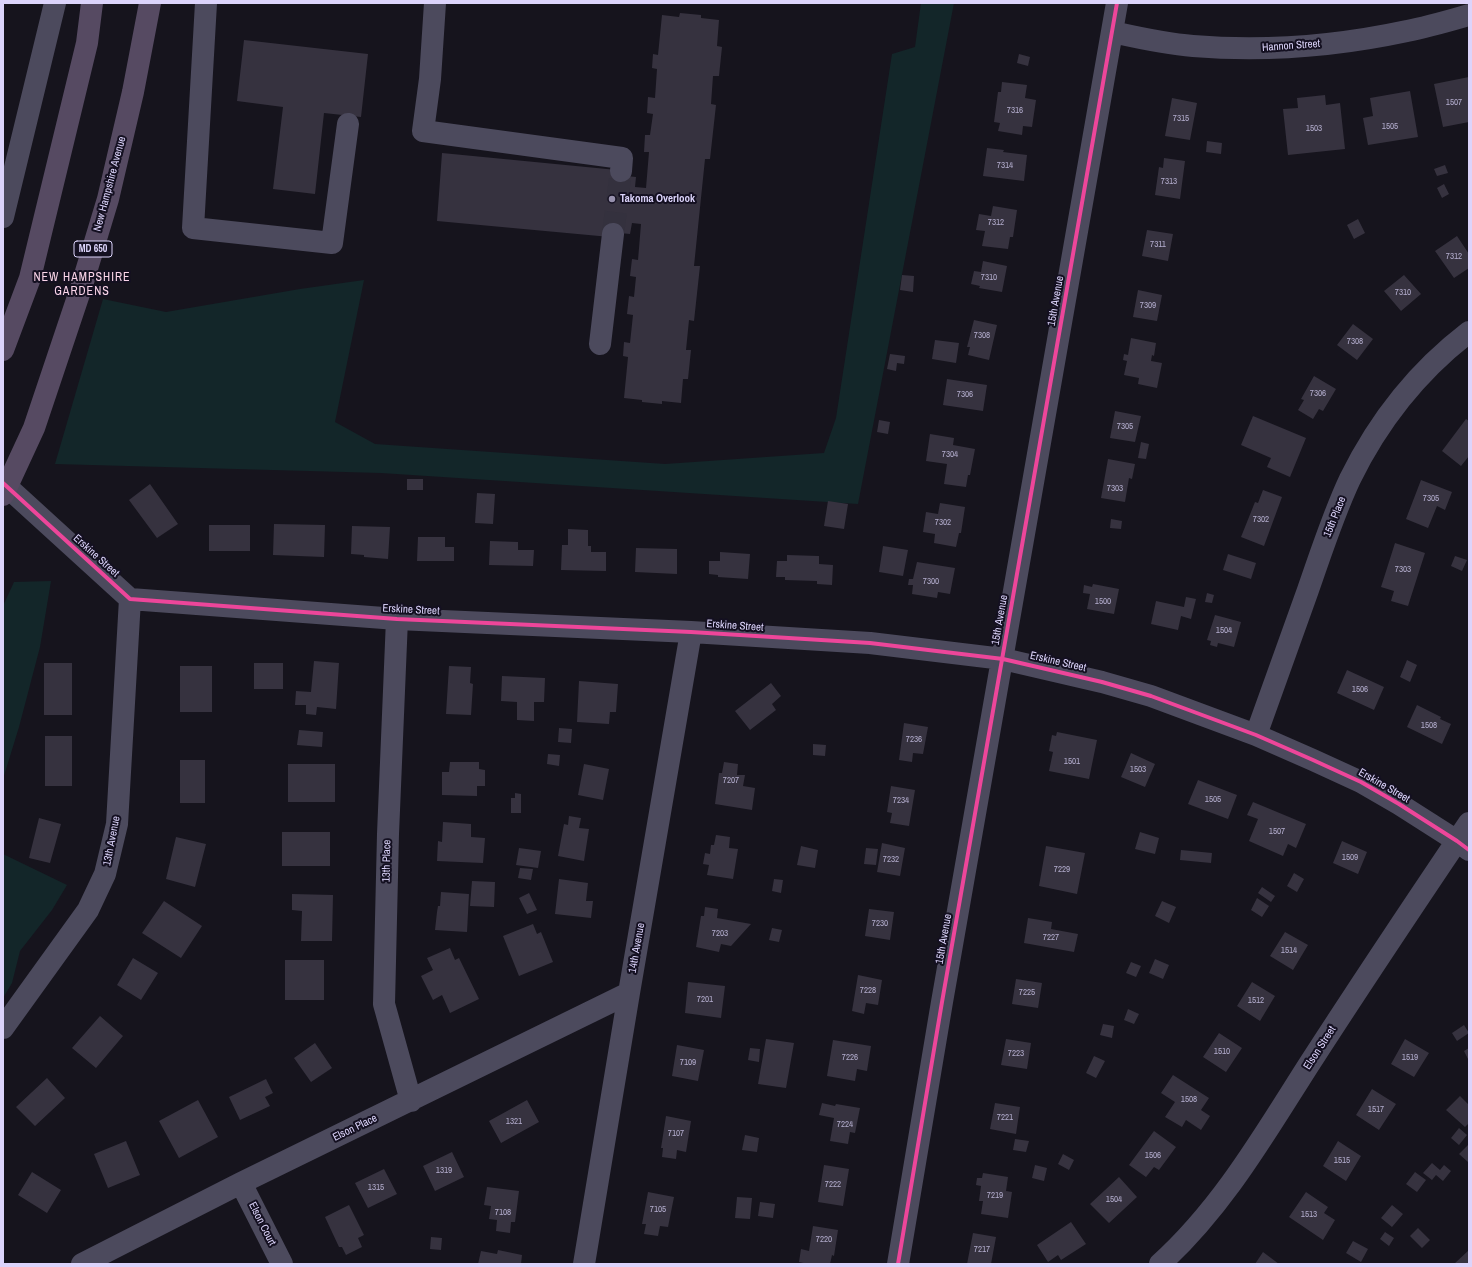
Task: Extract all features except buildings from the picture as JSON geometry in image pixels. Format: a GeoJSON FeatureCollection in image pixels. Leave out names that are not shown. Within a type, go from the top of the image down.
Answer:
{"type":"FeatureCollection","features":[{"type":"Feature","properties":{"kind":"main road"},"geometry":{"type":"LineString","coordinates":[[3,350],[30,278],[87,43],[92,3]]}},
{"type":"Feature","properties":{"kind":"main road","name":"New Hampshire Avenue"},"geometry":{"type":"LineString","coordinates":[[4,488],[34,428],[82,285],[106,206],[134,92],[150,3]]}},
{"type":"Feature","properties":{"kind":"street"},"geometry":{"type":"LineString","coordinates":[[3,217],[55,3]]}},
{"type":"Feature","properties":{"kind":"street"},"geometry":{"type":"LineString","coordinates":[[206,3],[193,228],[332,243],[348,124]]}},
{"type":"Feature","properties":{"kind":"street"},"geometry":{"type":"LineString","coordinates":[[435,3],[430,79],[423,131],[622,158],[621,171]]}},
{"type":"Feature","properties":{"kind":"street","name":"15th Avenue"},"geometry":{"type":"LineString","coordinates":[[898,1264],[1002,659],[1118,3]]}},
{"type":"Feature","properties":{"kind":"street","name":"Hannon Street"},"geometry":{"type":"LineString","coordinates":[[1112,32],[1157,42],[1193,46],[1249,48],[1294,46],[1353,41],[1408,31],[1469,15]]}},
{"type":"Feature","properties":{"kind":"street"},"geometry":{"type":"LineString","coordinates":[[600,344],[614,234]]}},
{"type":"Feature","properties":{"kind":"street","name":"15th Place"},"geometry":{"type":"LineString","coordinates":[[1256,735],[1328,535],[1350,480],[1374,436],[1398,402],[1424,372],[1449,348],[1469,332]]}},
{"type":"Feature","properties":{"kind":"street","name":"Erskine Street"},"geometry":{"type":"LineString","coordinates":[[4,488],[130,599],[397,619],[691,632],[870,643],[1002,659],[1095,680],[1151,696],[1256,735],[1361,782],[1463,845]]}},
{"type":"Feature","properties":{"kind":"street","name":"13th Avenue"},"geometry":{"type":"LineString","coordinates":[[3,1028],[88,910],[105,874],[117,824],[130,599]]}},
{"type":"Feature","properties":{"kind":"street","name":"13th Place"},"geometry":{"type":"LineString","coordinates":[[397,619],[388,834],[384,1004],[410,1101]]}},
{"type":"Feature","properties":{"kind":"street","name":"14th Avenue"},"geometry":{"type":"LineString","coordinates":[[584,1264],[691,632]]}},
{"type":"Feature","properties":{"kind":"street","name":"Elson Street"},"geometry":{"type":"LineString","coordinates":[[1160,1264],[1197,1227],[1228,1188],[1377,960],[1463,845],[1469,823]]}},
{"type":"Feature","properties":{"kind":"street","name":"Elson Place"},"geometry":{"type":"LineString","coordinates":[[82,1264],[241,1183],[629,993]]}},
{"type":"Feature","properties":{"kind":"street","name":"Elson Court"},"geometry":{"type":"LineString","coordinates":[[241,1183],[282,1264]]}},
{"type":"Feature","properties":{"kind":"green space"},"geometry":{"type":"Polygon","coordinates":[[[921,3],[954,3],[858,504],[381,473],[55,464],[103,299],[166,312],[300,289],[364,280],[335,422],[375,444],[665,464],[824,453],[836,418],[892,54],[915,47],[921,3]]]}},
{"type":"Feature","properties":{"kind":"green space"},"geometry":{"type":"Polygon","coordinates":[[[51,581],[40,647],[19,727],[3,779],[3,606],[14,582],[51,581]]]}},
{"type":"Feature","properties":{"kind":"green space"},"geometry":{"type":"Polygon","coordinates":[[[3,854],[67,885],[52,910],[20,951],[12,983],[3,998],[3,854]]]}},
{"type":"Feature","properties":{"kind":"tunnel"},"geometry":{"type":"LineString","coordinates":[[613,234],[621,171]]}},
{"type":"Feature","properties":{"kind":"cycle path"},"geometry":{"type":"LineString","coordinates":[[898,1264],[942,1002],[1117,3]]}},
{"type":"Feature","properties":{"kind":"cycle path"},"geometry":{"type":"LineString","coordinates":[[3,483],[130,599],[397,619],[691,632],[870,643],[1003,659],[1102,682],[1151,696],[1256,735],[1361,782],[1399,804],[1469,850]]}},
{"type":"Feature","properties":{"kind":"place","name":"Takoma Overlook"},"geometry":{"type":"Point","coordinates":[612,199]}},
{"type":"Feature","properties":{"kind":"district","name":"NEW HAMPSHIRE GARDENS"},"geometry":{"type":"Point","coordinates":[82,285]}}]}
